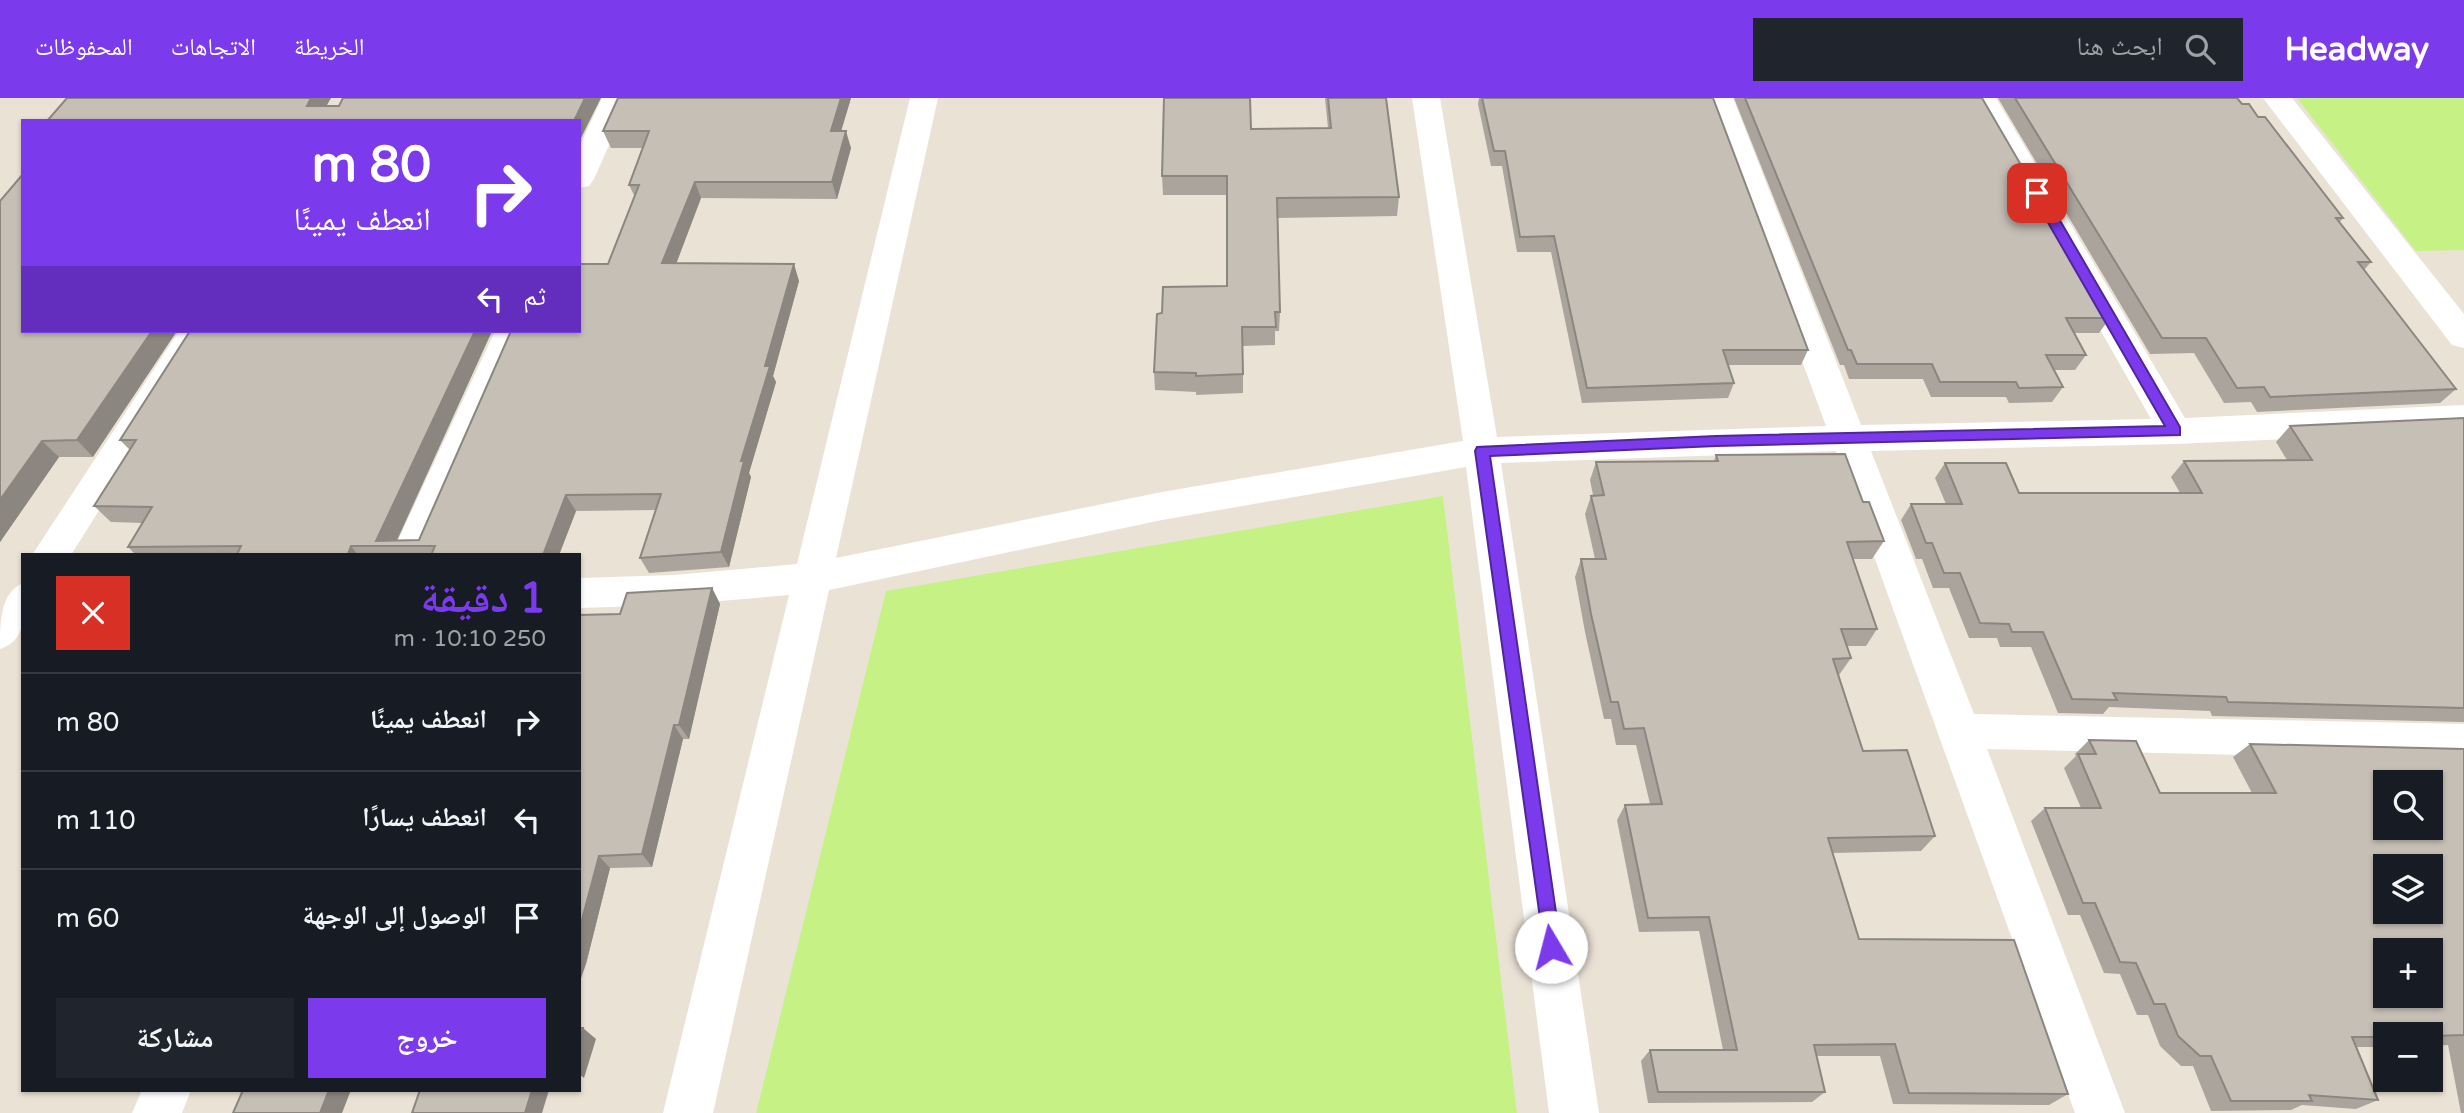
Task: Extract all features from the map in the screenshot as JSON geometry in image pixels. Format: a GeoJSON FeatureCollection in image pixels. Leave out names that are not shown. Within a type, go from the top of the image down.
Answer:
{"type":"FeatureCollection","features":[{"type":"Feature","properties":{"kind":"street"},"geometry":{"type":"LineString","coordinates":[[581,175],[616,98]]}},
{"type":"Feature","properties":{"kind":"street"},"geometry":{"type":"LineString","coordinates":[[688,1113],[923,98]]}},
{"type":"Feature","properties":{"kind":"street"},"geometry":{"type":"LineString","coordinates":[[1426,98],[1482,451],[1574,1113]]}},
{"type":"Feature","properties":{"kind":"street"},"geometry":{"type":"LineString","coordinates":[[1719,98],[1960,731],[2100,1113]]}},
{"type":"Feature","properties":{"kind":"street"},"geometry":{"type":"LineString","coordinates":[[1982,98],[2175,431]]}},
{"type":"Feature","properties":{"kind":"street"},"geometry":{"type":"LineString","coordinates":[[2277,98],[2464,337]]}},
{"type":"Feature","properties":{"kind":"street"},"geometry":{"type":"LineString","coordinates":[[52,553],[195,333]]}},
{"type":"Feature","properties":{"kind":"street"},"geometry":{"type":"LineString","coordinates":[[411,553],[510,333]]}},
{"type":"Feature","properties":{"kind":"street"},"geometry":{"type":"LineString","coordinates":[[581,593],[674,590],[813,578],[1162,506],[1482,451],[2175,431],[2464,418]]}},
{"type":"Feature","properties":{"kind":"street"},"geometry":{"type":"LineString","coordinates":[[0,595],[21,596]]}},
{"type":"Feature","properties":{"kind":"street"},"geometry":{"type":"LineString","coordinates":[[0,633],[21,599]]}},
{"type":"Feature","properties":{"kind":"street"},"geometry":{"type":"LineString","coordinates":[[1960,731],[2464,742]]}},
{"type":"Feature","properties":{"kind":"street"},"geometry":{"type":"LineString","coordinates":[[157,1113],[166,1092]]}},
{"type":"Feature","properties":{"kind":"green space"},"geometry":{"type":"Polygon","coordinates":[[[2297,98],[2464,98],[2464,250],[2416,251],[2297,98]]]}},
{"type":"Feature","properties":{"kind":"green space"},"geometry":{"type":"Polygon","coordinates":[[[1443,496],[1517,1113],[756,1113],[886,591],[1443,496]]]}},
{"type":"Feature","properties":{"kind":"building"},"geometry":{"type":"Polygon","coordinates":[[[67,98],[311,98],[307,106],[339,106],[343,98],[585,98],[575,119],[49,119],[67,98]]]}},
{"type":"Feature","properties":{"kind":"building"},"geometry":{"type":"Polygon","coordinates":[[[618,98],[841,98],[831,131],[846,131],[832,182],[695,182],[662,263],[794,264],[765,366],[770,366],[741,461],[744,461],[721,552],[640,558],[661,494],[566,495],[544,553],[432,553],[435,546],[351,546],[348,553],[238,553],[241,546],[128,547],[152,507],[94,506],[136,440],[120,440],[189,333],[474,333],[376,541],[419,540],[510,333],[581,333],[581,264],[608,264],[639,185],[629,185],[649,131],[603,131],[618,98]]]}},
{"type":"Feature","properties":{"kind":"building"},"geometry":{"type":"Polygon","coordinates":[[[1164,98],[1250,98],[1251,129],[1331,128],[1328,98],[1386,98],[1399,197],[1277,198],[1280,312],[1275,312],[1276,327],[1242,327],[1243,374],[1196,376],[1196,373],[1154,372],[1157,314],[1162,313],[1163,287],[1227,286],[1227,176],[1162,176],[1164,98]]]}},
{"type":"Feature","properties":{"kind":"building"},"geometry":{"type":"Polygon","coordinates":[[[1482,98],[1713,98],[1808,350],[1723,350],[1734,383],[1587,388],[1554,236],[1520,237],[1505,151],[1494,151],[1482,98]]]}},
{"type":"Feature","properties":{"kind":"building"},"geometry":{"type":"Polygon","coordinates":[[[1745,98],[1982,98],[2110,318],[2066,318],[2086,355],[2046,355],[2063,387],[2019,388],[2016,382],[1940,382],[1932,364],[1857,364],[1851,350],[1848,350],[1745,98]]]}},
{"type":"Feature","properties":{"kind":"building"},"geometry":{"type":"Polygon","coordinates":[[[2015,98],[2237,98],[2242,104],[2249,104],[2258,117],[2265,117],[2343,218],[2336,218],[2371,262],[2358,262],[2456,389],[2270,397],[2264,387],[2237,388],[2206,338],[2162,338],[2015,98]]]}},
{"type":"Feature","properties":{"kind":"building"},"geometry":{"type":"Polygon","coordinates":[[[21,176],[21,333],[151,333],[77,440],[42,441],[0,500],[0,201],[21,176]]]}},
{"type":"Feature","properties":{"kind":"building"},"geometry":{"type":"Polygon","coordinates":[[[2464,418],[2464,708],[2228,702],[2226,697],[2113,693],[2117,700],[2072,699],[2043,632],[2012,632],[2009,624],[1980,623],[1960,573],[1944,573],[1932,543],[1926,543],[1911,504],[1962,504],[1945,463],[2006,463],[2019,493],[2202,493],[2184,461],[2312,460],[2290,426],[2464,418]]]}},
{"type":"Feature","properties":{"kind":"building"},"geometry":{"type":"Polygon","coordinates":[[[1845,454],[1863,502],[1869,502],[1884,541],[1847,542],[1877,629],[1841,629],[1851,658],[1833,659],[1863,751],[1907,750],[1935,836],[1828,838],[1859,939],[2014,940],[2068,1094],[1909,1093],[1895,1044],[1814,1045],[1825,1092],[1658,1092],[1650,1050],[1737,1050],[1709,917],[1648,918],[1625,805],[1662,804],[1644,728],[1624,729],[1618,702],[1611,702],[1591,614],[1581,559],[1606,559],[1591,496],[1604,495],[1596,462],[1718,461],[1716,455],[1845,454]]]}},
{"type":"Feature","properties":{"kind":"building"},"geometry":{"type":"Polygon","coordinates":[[[712,588],[679,725],[674,725],[642,854],[599,856],[581,924],[581,615],[620,614],[627,593],[712,588]]]}},
{"type":"Feature","properties":{"kind":"building"},"geometry":{"type":"Polygon","coordinates":[[[2089,740],[2136,741],[2160,793],[2276,793],[2250,744],[2464,749],[2464,1035],[2443,1036],[2443,1022],[2373,1022],[2373,1037],[2352,1037],[2378,1100],[2309,1095],[2312,1101],[2231,1101],[2211,1056],[2200,1056],[2178,1036],[2165,1004],[2154,1004],[2136,963],[2120,962],[2095,903],[2083,903],[2045,808],[2101,808],[2078,754],[2096,754],[2089,740]]]}},
{"type":"Feature","properties":{"kind":"building"},"geometry":{"type":"Polygon","coordinates":[[[242,1092],[328,1092],[320,1113],[233,1113],[242,1092]]]}},
{"type":"Feature","properties":{"kind":"building"},"geometry":{"type":"Polygon","coordinates":[[[419,1092],[531,1092],[525,1113],[412,1113],[419,1092]]]}},
{"type":"Feature","properties":{"kind":"route"},"geometry":{"type":"LineString","coordinates":[[1551,947],[1482,451],[1716,441],[2175,431],[2037,193]]}}]}
